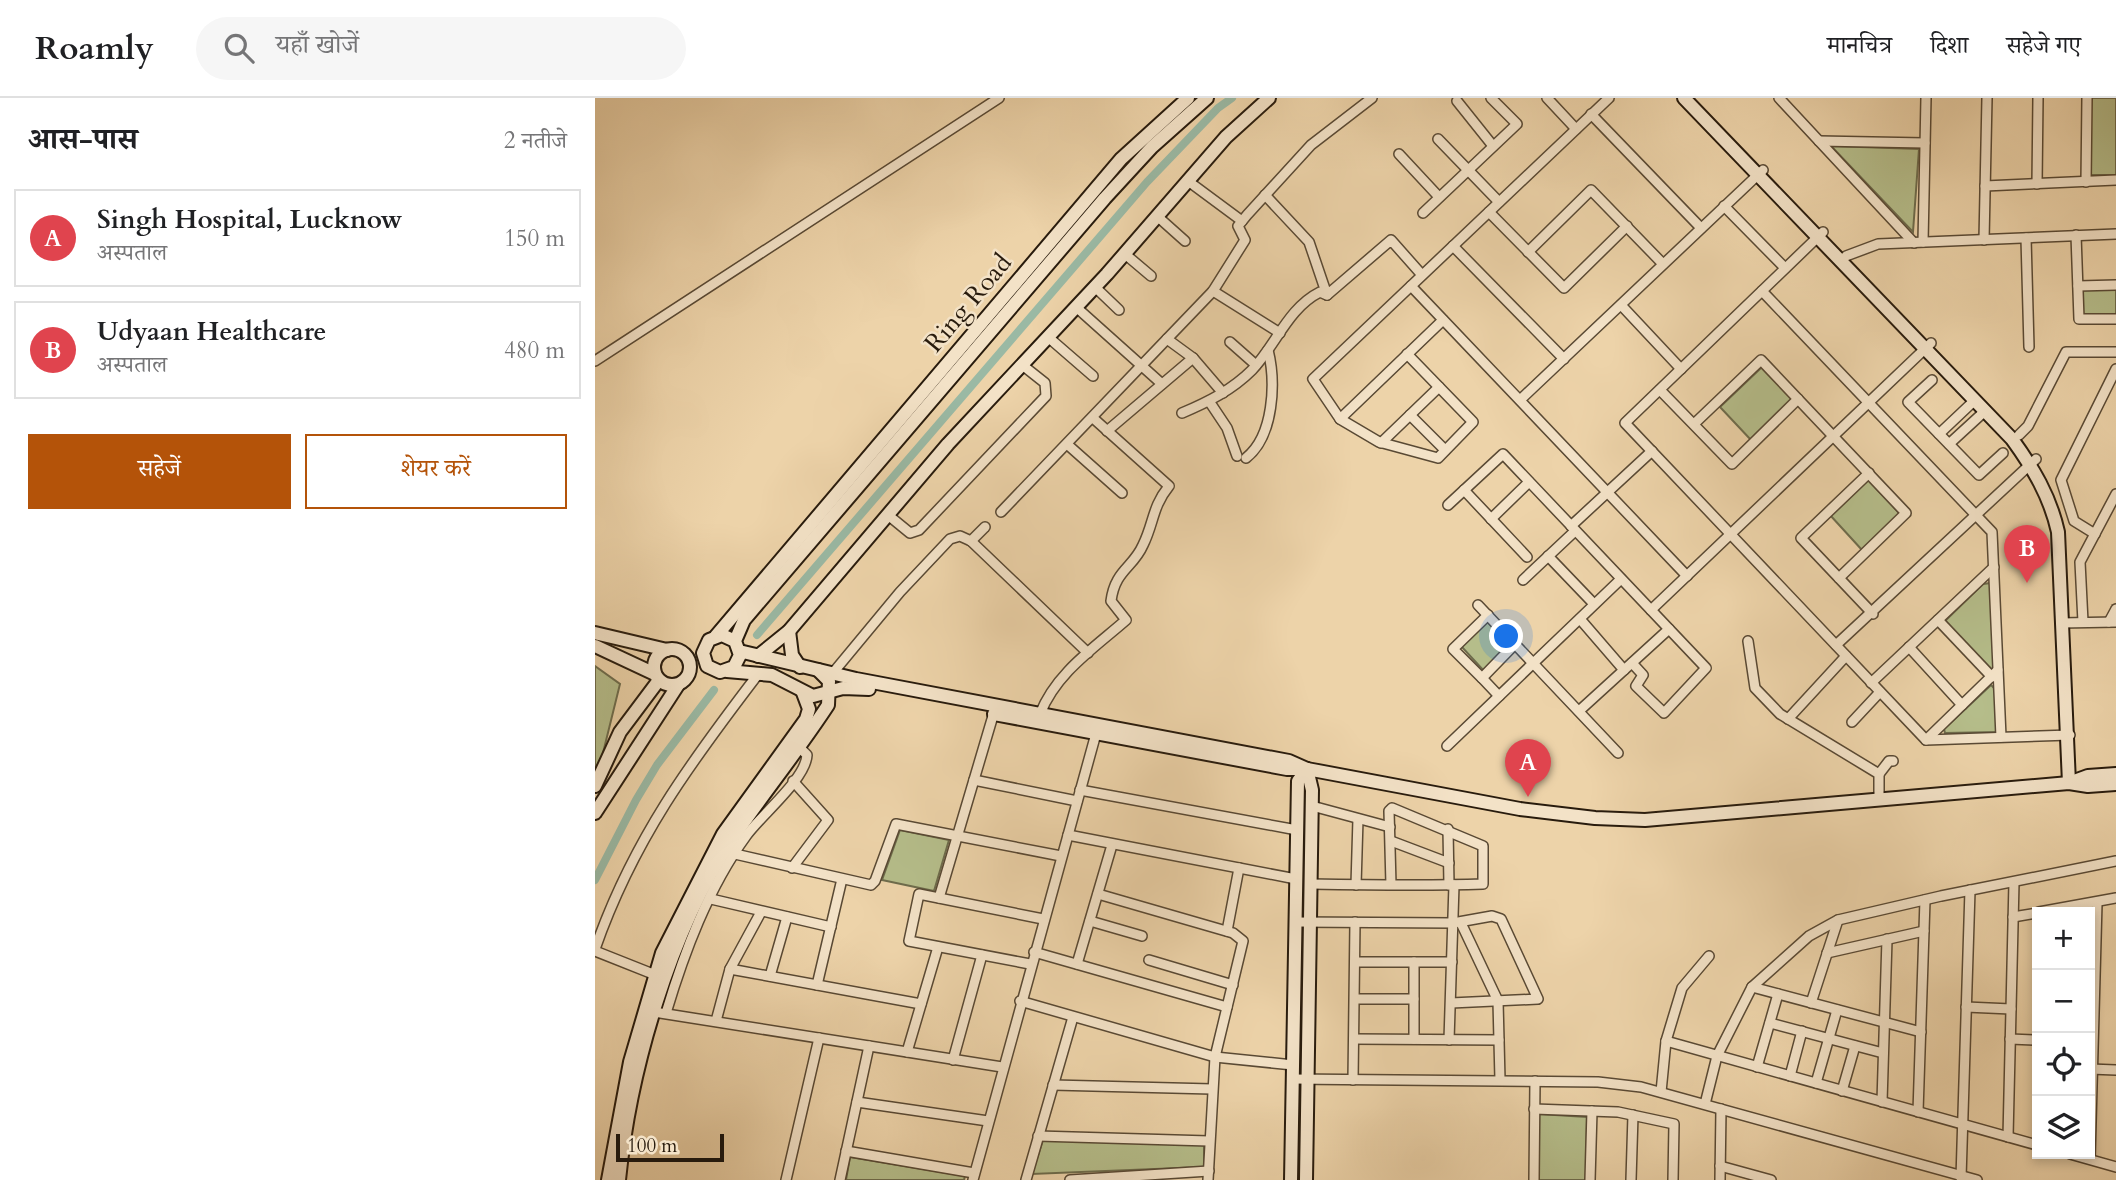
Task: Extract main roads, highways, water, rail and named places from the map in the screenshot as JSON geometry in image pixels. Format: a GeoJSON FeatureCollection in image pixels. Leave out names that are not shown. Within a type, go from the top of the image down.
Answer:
{"type":"FeatureCollection","features":[{"type":"Feature","properties":{"kind":"waterway"},"geometry":{"type":"LineString","coordinates":[[757,635],[1147,182],[1218,108],[1232,98]]}},
{"type":"Feature","properties":{"kind":"waterway"},"geometry":{"type":"LineString","coordinates":[[595,880],[657,765],[714,690]]}},
{"type":"Feature","properties":{"kind":"place","name":"Udyaan Healthcare"},"geometry":{"type":"Point","coordinates":[2027,583]}},
{"type":"Feature","properties":{"kind":"place","name":"Singh Hospital, Lucknow"},"geometry":{"type":"Point","coordinates":[1528,797]}}]}
